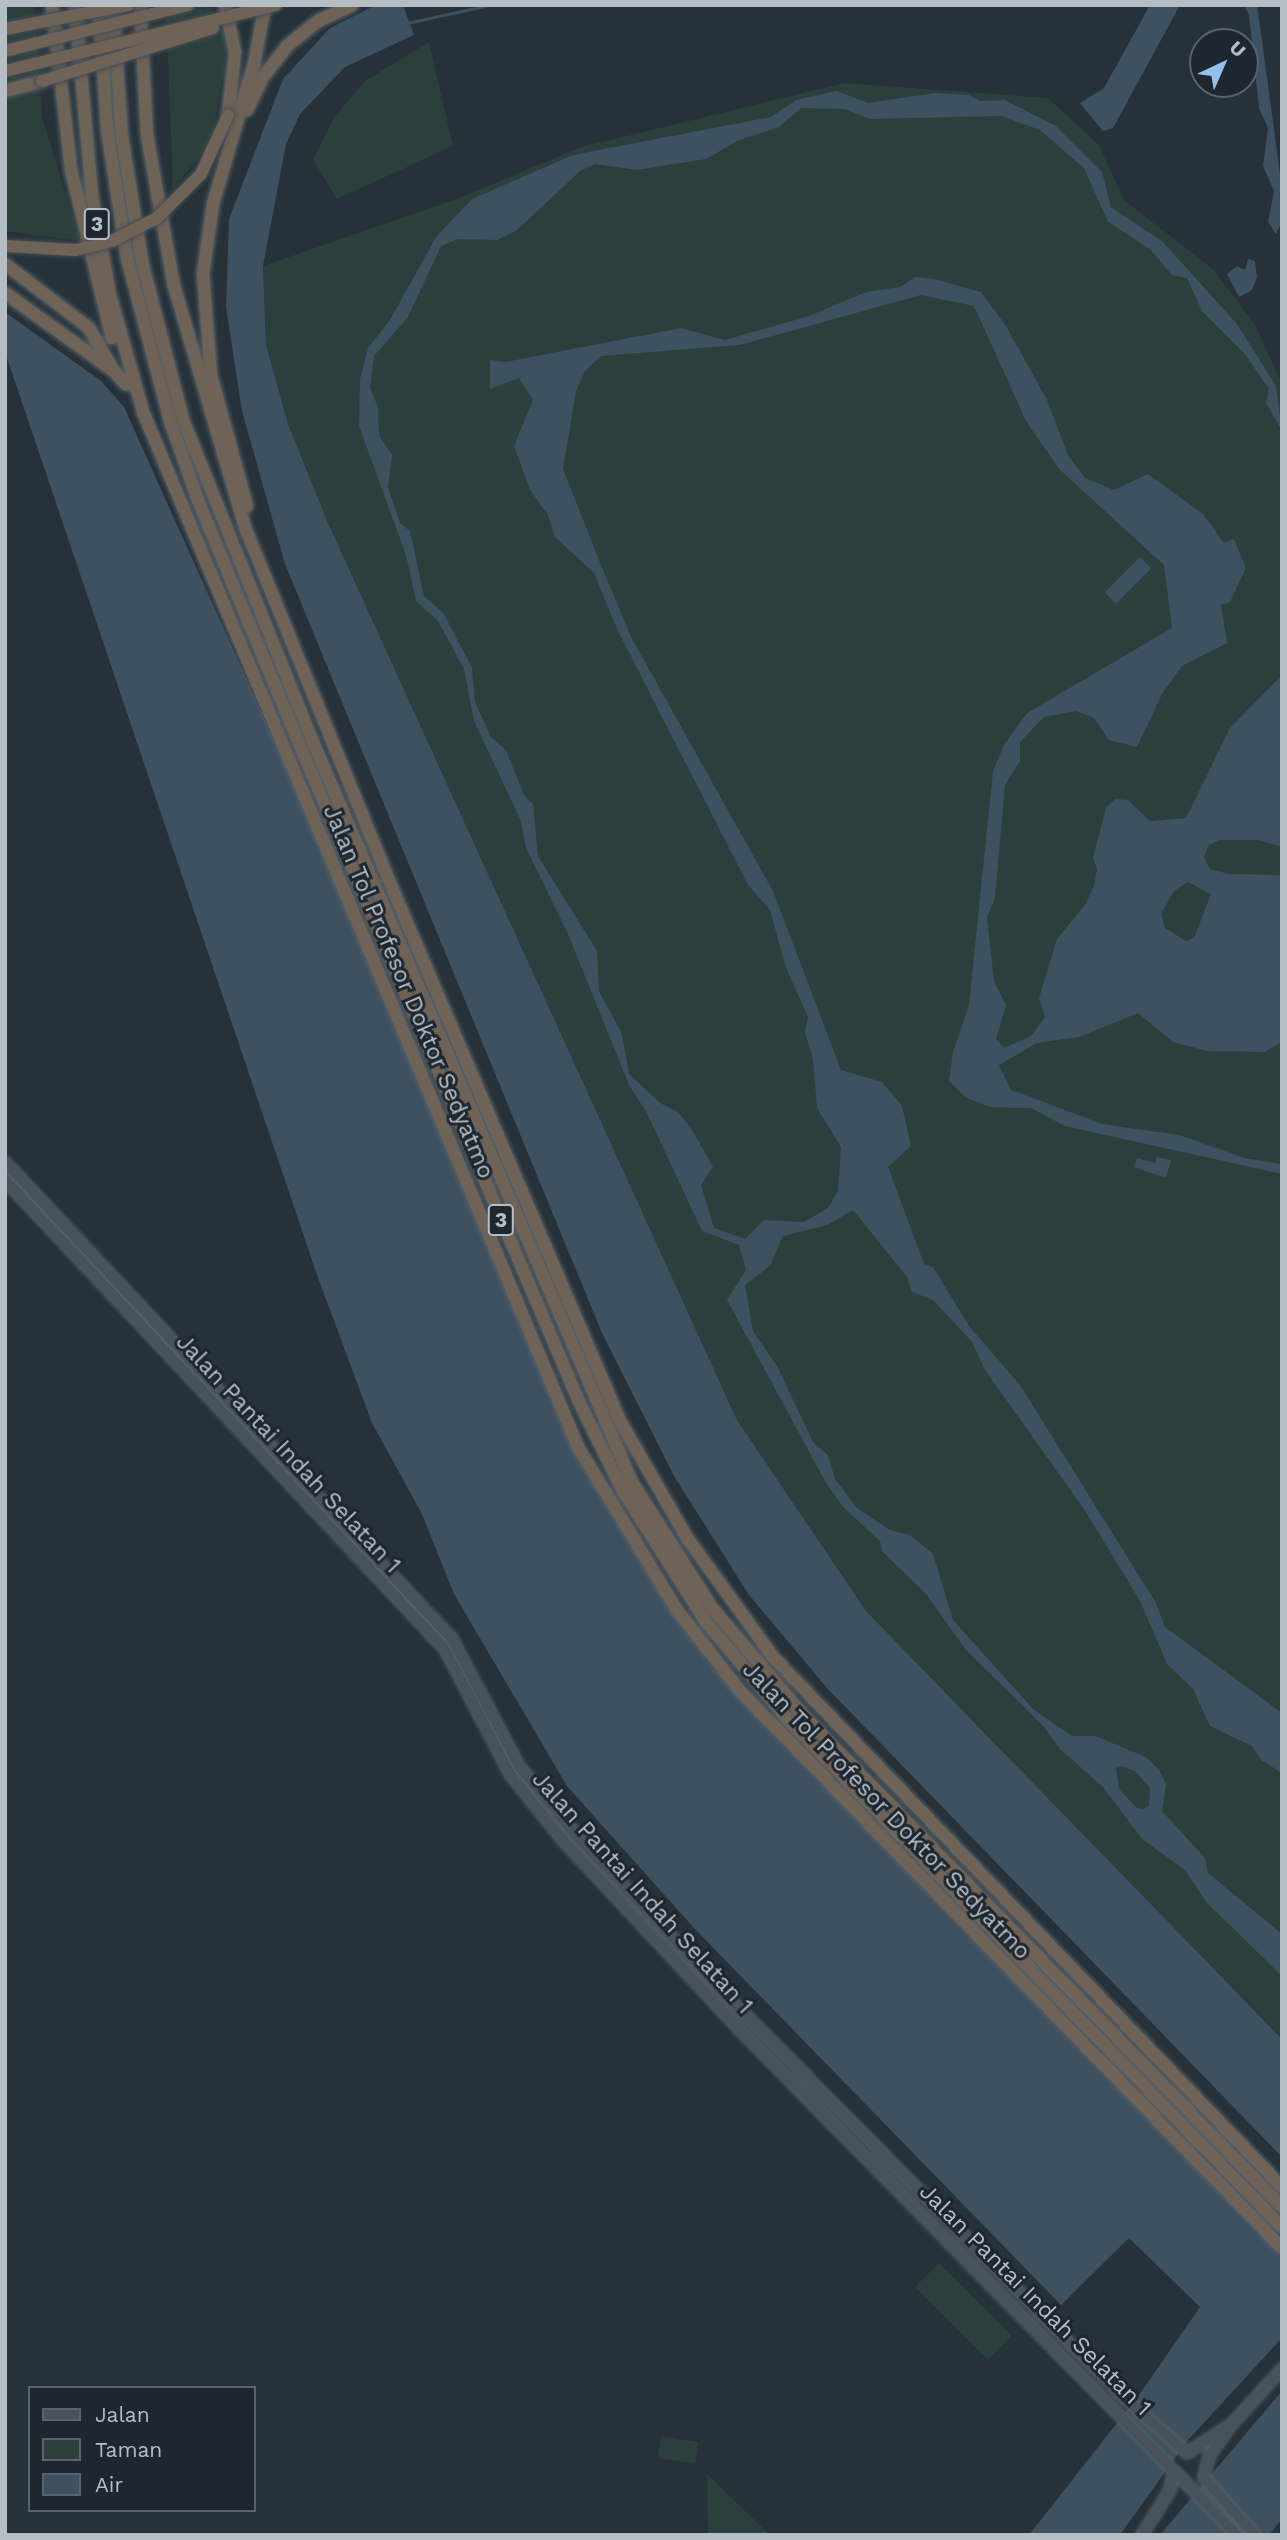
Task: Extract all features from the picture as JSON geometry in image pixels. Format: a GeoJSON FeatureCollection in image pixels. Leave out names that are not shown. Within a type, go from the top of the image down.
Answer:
{"type":"FeatureCollection","features":[{"type":"Feature","properties":{"kind":"highway"},"geometry":{"type":"LineString","coordinates":[[52,5],[71,170],[126,385],[151,436]]}},
{"type":"Feature","properties":{"kind":"highway","name":"Jalan Tol Profesor Doktor Sedyatmo"},"geometry":{"type":"LineString","coordinates":[[75,5],[92,196],[126,361],[151,436],[578,1447],[627,1533],[713,1659],[789,1746],[1282,2248]]}},
{"type":"Feature","properties":{"kind":"highway","name":"Jalan Tol Profesor Doktor Sedyatmo"},"geometry":{"type":"LineString","coordinates":[[99,5],[107,129],[127,258],[171,424],[306,759],[580,1404],[623,1491],[706,1622],[789,1721],[1282,2227]]}},
{"type":"Feature","properties":{"kind":"highway","name":"Jalan Tol Profesor Doktor Sedyatmo"},"geometry":{"type":"LineString","coordinates":[[113,5],[122,137],[143,266],[183,420],[313,742],[632,1482],[713,1609],[796,1707],[1282,2207]]}},
{"type":"Feature","properties":{"kind":"highway"},"geometry":{"type":"LineString","coordinates":[[5,29],[129,5]]}},
{"type":"Feature","properties":{"kind":"highway","name":"Jalan Tol Profesor Doktor Sedyatmo"},"geometry":{"type":"LineString","coordinates":[[140,5],[147,135],[174,286],[240,511],[276,606],[620,1421],[667,1507],[713,1579],[773,1657],[1282,2187]]}},
{"type":"Feature","properties":{"kind":"highway"},"geometry":{"type":"LineString","coordinates":[[5,51],[188,5]]}},
{"type":"Feature","properties":{"kind":"highway"},"geometry":{"type":"LineString","coordinates":[[5,246],[76,250],[112,241],[149,222],[181,198],[201,174],[228,115],[235,52],[225,5]]}},
{"type":"Feature","properties":{"kind":"highway"},"geometry":{"type":"LineString","coordinates":[[264,5],[254,64],[218,187],[205,252],[205,341],[222,418],[276,606]]}},
{"type":"Feature","properties":{"kind":"highway"},"geometry":{"type":"LineString","coordinates":[[5,71],[276,5]]}},
{"type":"Feature","properties":{"kind":"highway"},"geometry":{"type":"LineString","coordinates":[[5,91],[286,5]]}},
{"type":"Feature","properties":{"kind":"highway"},"geometry":{"type":"LineString","coordinates":[[218,187],[251,100],[270,66],[308,28],[352,5]]}},
{"type":"Feature","properties":{"kind":"highway"},"geometry":{"type":"LineString","coordinates":[[5,264],[89,328],[114,371],[126,385]]}},
{"type":"Feature","properties":{"kind":"highway"},"geometry":{"type":"LineString","coordinates":[[5,293],[114,371]]}},
{"type":"Feature","properties":{"kind":"street","name":"Jalan Pantai Indah Selatan 1"},"geometry":{"type":"LineString","coordinates":[[5,1162],[452,1639],[519,1766],[538,1792],[724,1993],[1123,2397],[1181,2451],[1199,2447],[1231,2425]]}},
{"type":"Feature","properties":{"kind":"street","name":"Jalan Pantai Indah Selatan 1"},"geometry":{"type":"LineString","coordinates":[[5,1181],[445,1649],[510,1774],[529,1799],[744,2034],[1184,2481],[1199,2483],[1255,2535]]}},
{"type":"Feature","properties":{"kind":"street"},"geometry":{"type":"LineString","coordinates":[[529,1799],[538,1792]]}},
{"type":"Feature","properties":{"kind":"street"},"geometry":{"type":"LineString","coordinates":[[1199,2483],[1209,2456],[1231,2425],[1282,2369]]}},
{"type":"Feature","properties":{"kind":"street"},"geometry":{"type":"LineString","coordinates":[[1170,2490],[1172,2468]]}},
{"type":"Feature","properties":{"kind":"street"},"geometry":{"type":"LineString","coordinates":[[1142,2535],[1170,2490],[1184,2481]]}},
{"type":"Feature","properties":{"kind":"street","name":"Jalan Pantai Indah Selatan 1"},"geometry":{"type":"LineString","coordinates":[[1199,2483],[1237,2535]]}},
{"type":"Feature","properties":{"kind":"green space"},"geometry":{"type":"Polygon","coordinates":[[[5,5],[34,5],[42,117],[80,241],[5,231],[5,5]]]}},
{"type":"Feature","properties":{"kind":"green space"},"geometry":{"type":"Polygon","coordinates":[[[166,5],[211,5],[228,42],[212,141],[173,189],[166,5]]]}},
{"type":"Feature","properties":{"kind":"green space"},"geometry":{"type":"Polygon","coordinates":[[[429,42],[453,146],[337,199],[313,160],[334,117],[365,81],[429,42]]]}},
{"type":"Feature","properties":{"kind":"green space"},"geometry":{"type":"Polygon","coordinates":[[[845,83],[1048,98],[1099,145],[1124,200],[1214,270],[1256,326],[1282,385],[1282,2039],[866,1611],[737,1420],[328,523],[288,424],[266,345],[263,266],[459,198],[581,147],[845,83]]]}},
{"type":"Feature","properties":{"kind":"green space"},"geometry":{"type":"Polygon","coordinates":[[[939,2263],[1012,2336],[988,2360],[915,2287],[939,2263]]]}},
{"type":"Feature","properties":{"kind":"green space"},"geometry":{"type":"Polygon","coordinates":[[[661,2436],[699,2442],[695,2464],[658,2458],[661,2436]]]}},
{"type":"Feature","properties":{"kind":"green space"},"geometry":{"type":"Polygon","coordinates":[[[707,2474],[767,2532],[768,2535],[708,2535],[707,2474]]]}},
{"type":"Feature","properties":{"kind":"water"},"geometry":{"type":"Polygon","coordinates":[[[376,5],[403,5],[414,35],[345,67],[300,114],[286,144],[263,266],[266,345],[288,424],[328,523],[737,1420],[866,1611],[1282,2039],[1282,2157],[827,1688],[749,1595],[674,1476],[602,1333],[285,564],[242,411],[226,307],[229,219],[283,79],[330,28],[376,5]]]}},
{"type":"Feature","properties":{"kind":"water"},"geometry":{"type":"Polygon","coordinates":[[[1150,5],[1180,5],[1113,128],[1103,131],[1080,103],[1104,88],[1150,5]]]}},
{"type":"Feature","properties":{"kind":"water"},"geometry":{"type":"Polygon","coordinates":[[[1244,5],[1257,5],[1282,189],[1282,221],[1276,234],[1268,222],[1274,191],[1263,166],[1268,128],[1259,108],[1258,98],[1259,28],[1250,28],[1249,15],[1244,5]]]}},
{"type":"Feature","properties":{"kind":"water"},"geometry":{"type":"Polygon","coordinates":[[[837,91],[868,103],[936,93],[969,95],[980,101],[1005,100],[1056,126],[1102,172],[1111,207],[1163,242],[1237,324],[1276,386],[1282,431],[1266,403],[1269,389],[1244,353],[1202,311],[1187,278],[1172,275],[1150,249],[1108,222],[1084,168],[1040,130],[1002,116],[870,119],[845,109],[801,108],[779,127],[739,140],[706,159],[637,170],[595,164],[580,171],[516,231],[497,240],[458,239],[441,246],[408,317],[374,356],[370,388],[378,407],[379,435],[392,455],[388,487],[400,523],[410,531],[424,596],[444,614],[472,668],[475,702],[491,737],[506,750],[524,795],[533,804],[538,856],[597,951],[599,991],[622,1034],[629,1074],[660,1103],[678,1112],[691,1128],[713,1167],[701,1185],[714,1228],[745,1239],[764,1220],[804,1222],[828,1208],[838,1191],[841,1147],[817,1108],[813,1059],[805,1032],[808,1017],[786,968],[770,910],[748,885],[618,631],[594,573],[555,537],[548,515],[530,490],[514,446],[533,400],[519,378],[490,389],[490,360],[506,362],[681,328],[725,340],[809,316],[866,292],[900,287],[915,277],[934,279],[981,292],[1006,326],[1047,400],[1068,455],[1085,478],[1114,490],[1148,474],[1203,514],[1224,543],[1234,539],[1246,568],[1230,602],[1221,605],[1227,643],[1182,666],[1162,694],[1137,747],[1109,740],[1094,718],[1076,711],[1044,717],[1020,742],[1020,761],[1005,785],[995,898],[987,917],[994,981],[1006,1005],[996,1039],[1004,1048],[1031,1036],[1045,1017],[1039,998],[1057,939],[1085,905],[1094,886],[1097,869],[1093,858],[1106,808],[1115,799],[1128,800],[1150,821],[1186,818],[1230,728],[1282,675],[1282,847],[1258,840],[1219,840],[1209,845],[1204,857],[1210,869],[1229,874],[1282,875],[1282,1042],[1264,1052],[1207,1051],[1173,1042],[1138,1013],[1079,1037],[1037,1043],[999,1065],[1011,1090],[1102,1124],[1179,1135],[1245,1158],[1282,1164],[1282,1174],[1065,1126],[1031,1108],[990,1107],[965,1097],[949,1081],[953,1052],[969,1005],[993,771],[1004,745],[1027,713],[1172,628],[1164,565],[1059,469],[1026,421],[974,306],[921,295],[740,345],[601,356],[585,371],[576,391],[563,469],[631,637],[773,891],[841,1070],[882,1082],[902,1106],[911,1146],[888,1167],[924,1264],[933,1267],[969,1326],[1020,1385],[1156,1603],[1165,1627],[1282,1713],[1282,1773],[1261,1760],[1252,1746],[1210,1726],[1193,1689],[1167,1664],[1140,1601],[1086,1512],[985,1370],[972,1342],[933,1300],[912,1292],[907,1277],[853,1210],[827,1225],[783,1236],[770,1266],[745,1285],[753,1331],[777,1366],[813,1442],[828,1455],[835,1479],[857,1508],[890,1530],[910,1535],[933,1554],[953,1620],[1033,1709],[1072,1736],[1095,1736],[1146,1757],[1159,1770],[1166,1784],[1162,1811],[1205,1858],[1208,1873],[1282,1934],[1282,1976],[1206,1902],[1185,1870],[1142,1839],[1103,1787],[1060,1749],[1044,1727],[966,1650],[926,1594],[882,1551],[880,1541],[843,1507],[825,1481],[727,1300],[746,1270],[739,1245],[702,1231],[647,1113],[629,1085],[568,934],[526,848],[521,821],[474,721],[464,669],[438,621],[416,601],[406,555],[359,426],[360,379],[368,348],[390,320],[436,237],[472,199],[573,155],[771,117],[796,100],[837,91]],[[1188,882],[1174,891],[1161,914],[1165,928],[1186,941],[1194,938],[1211,894],[1188,882]],[[1122,1766],[1116,1768],[1119,1789],[1137,1808],[1144,1809],[1149,1805],[1150,1788],[1135,1771],[1122,1766]]]}},
{"type":"Feature","properties":{"kind":"water"},"geometry":{"type":"Polygon","coordinates":[[[1248,259],[1255,261],[1257,277],[1252,290],[1239,297],[1227,274],[1237,266],[1245,270],[1248,259]]]}},
{"type":"Feature","properties":{"kind":"water"},"geometry":{"type":"Polygon","coordinates":[[[5,312],[101,381],[124,407],[280,754],[578,1454],[624,1534],[710,1664],[772,1733],[1282,2253],[1282,2338],[1188,2440],[1120,2535],[1029,2535],[1139,2395],[1200,2307],[1129,2238],[1061,2305],[694,1928],[567,1786],[454,1594],[422,1514],[372,1423],[317,1275],[5,352],[5,312]]]}},
{"type":"Feature","properties":{"kind":"water"},"geometry":{"type":"Polygon","coordinates":[[[1140,557],[1151,568],[1116,604],[1105,592],[1140,557]]]}},
{"type":"Feature","properties":{"kind":"water"},"geometry":{"type":"Polygon","coordinates":[[[1157,1157],[1171,1160],[1166,1178],[1134,1167],[1137,1158],[1155,1163],[1157,1157]]]}},
{"type":"Feature","properties":{"kind":"water"},"geometry":{"type":"Polygon","coordinates":[[[1282,2391],[1282,2519],[1269,2535],[1160,2535],[1282,2391]]]}},
{"type":"Feature","properties":{"kind":"waterway"},"geometry":{"type":"LineString","coordinates":[[407,23],[489,5]]}}]}
